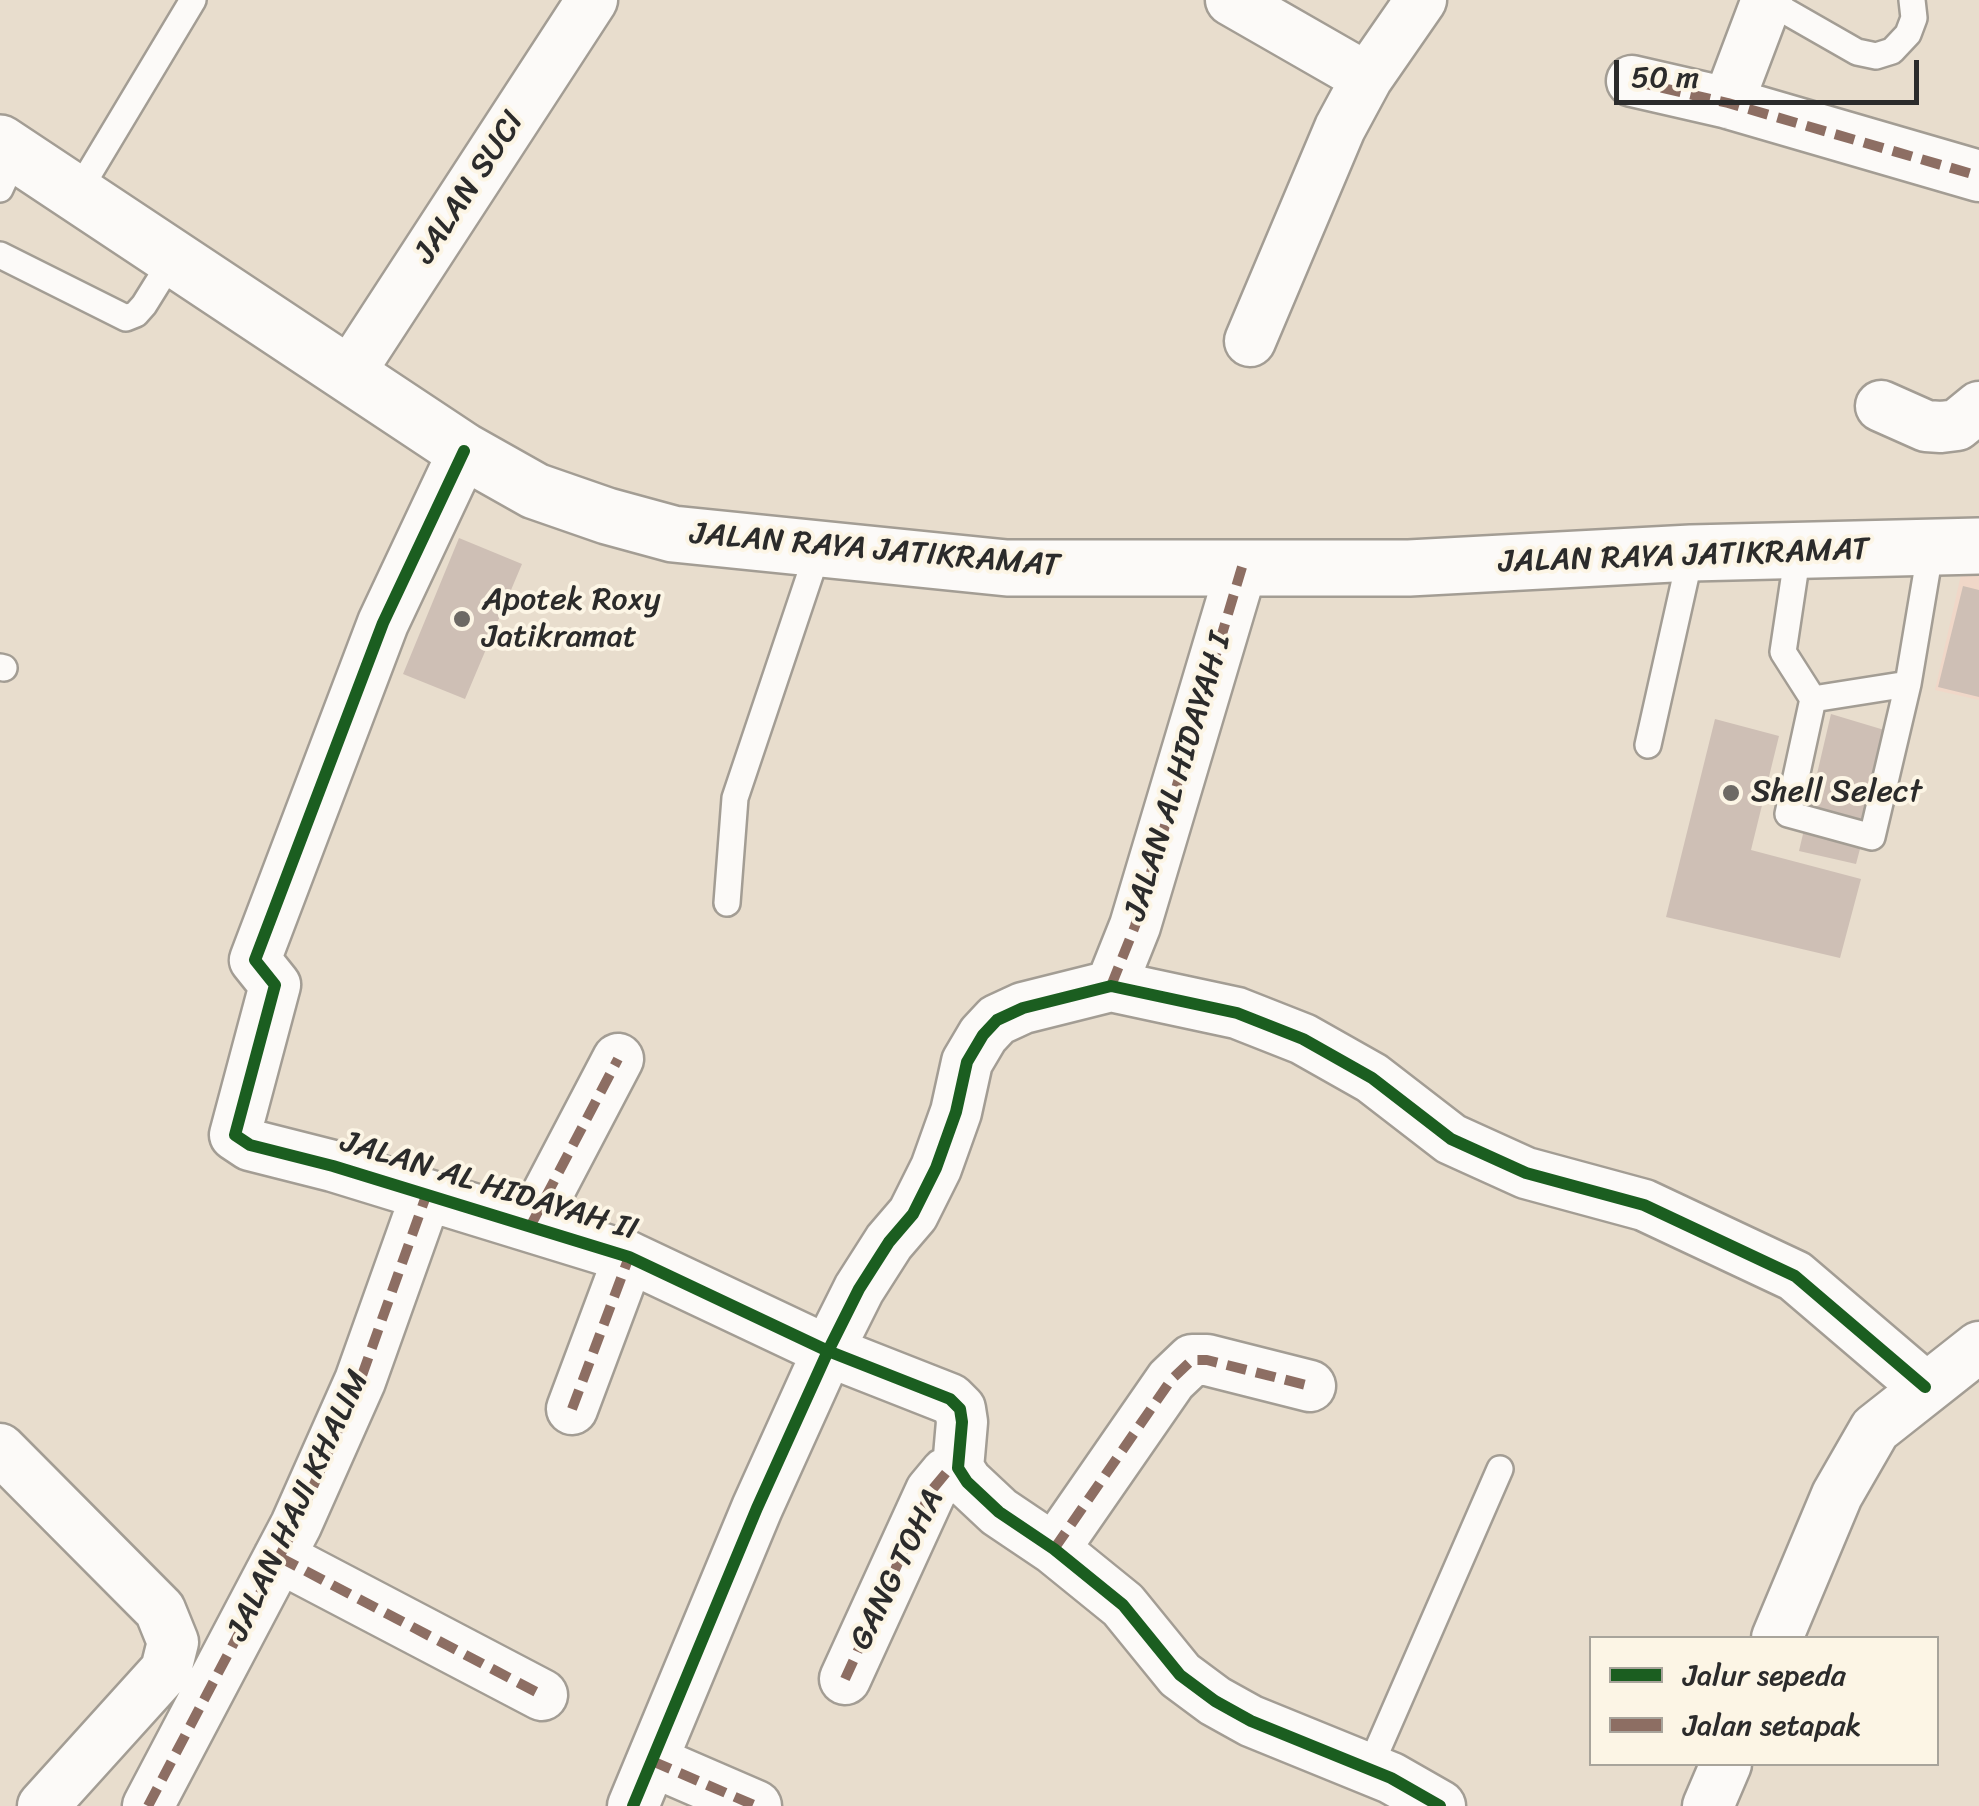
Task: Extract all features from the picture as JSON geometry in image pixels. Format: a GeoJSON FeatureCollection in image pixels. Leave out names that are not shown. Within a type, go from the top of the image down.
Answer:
{"type":"FeatureCollection","features":[{"type":"Feature","properties":{"kind":"main road","name":"JALAN RAYA JATIKRAMAT"},"geometry":{"type":"LineString","coordinates":[[5,162],[76,195],[464,451],[535,490],[673,534],[1008,568],[1409,568],[1691,553],[1955,546]]}},
{"type":"Feature","properties":{"kind":"street","name":"JALAN SUCI"},"geometry":{"type":"LineString","coordinates":[[348,375],[592,0]]}},
{"type":"Feature","properties":{"kind":"street"},"geometry":{"type":"LineString","coordinates":[[1231,0],[1367,78]]}},
{"type":"Feature","properties":{"kind":"street"},"geometry":{"type":"LineString","coordinates":[[1250,341],[1340,128],[1367,78],[1420,0]]}},
{"type":"Feature","properties":{"kind":"street"},"geometry":{"type":"LineString","coordinates":[[1728,102],[1766,0]]}},
{"type":"Feature","properties":{"kind":"street"},"geometry":{"type":"LineString","coordinates":[[1632,81],[1728,102],[1979,176]]}},
{"type":"Feature","properties":{"kind":"street"},"geometry":{"type":"LineString","coordinates":[[1881,406],[1926,426],[1941,427],[1956,425],[1979,407]]}},
{"type":"Feature","properties":{"kind":"street","name":"JALAN AL HIDAYAH II"},"geometry":{"type":"LineString","coordinates":[[464,451],[383,623],[255,960],[275,984],[235,1135],[250,1145],[333,1166],[629,1257],[828,1351],[950,1399],[960,1409],[962,1422],[958,1468]]}},
{"type":"Feature","properties":{"kind":"street","name":"JALAN AL HIDAYAH I"},"geometry":{"type":"LineString","coordinates":[[1111,986],[1135,926],[1242,567]]}},
{"type":"Feature","properties":{"kind":"street"},"geometry":{"type":"LineString","coordinates":[[632,1806],[756,1508],[828,1351],[859,1289],[913,1214],[936,1168],[956,1112],[967,1062],[997,1020],[1023,1008],[1111,986],[1237,1013],[1303,1039],[1372,1078],[1451,1139],[1526,1172],[1644,1206],[1796,1276],[1925,1387]]}},
{"type":"Feature","properties":{"kind":"street"},"geometry":{"type":"LineString","coordinates":[[531,1225],[618,1059]]}},
{"type":"Feature","properties":{"kind":"street","name":"JALAN HAJI KHALIM"},"geometry":{"type":"LineString","coordinates":[[148,1806],[279,1557],[360,1381],[426,1196]]}},
{"type":"Feature","properties":{"kind":"street"},"geometry":{"type":"LineString","coordinates":[[572,1408],[629,1257]]}},
{"type":"Feature","properties":{"kind":"street"},"geometry":{"type":"LineString","coordinates":[[1778,1636],[1837,1495],[1875,1430],[1979,1346]]}},
{"type":"Feature","properties":{"kind":"street"},"geometry":{"type":"LineString","coordinates":[[1054,1550],[1171,1380],[1192,1360],[1207,1360],[1310,1386]]}},
{"type":"Feature","properties":{"kind":"street"},"geometry":{"type":"LineString","coordinates":[[0,1449],[160,1610],[173,1642],[166,1670],[44,1806]]}},
{"type":"Feature","properties":{"kind":"street"},"geometry":{"type":"LineString","coordinates":[[958,1468],[998,1512],[1123,1605],[1180,1675],[1216,1701],[1250,1720],[1392,1778],[1440,1806]]}},
{"type":"Feature","properties":{"kind":"street","name":"GANG TOHA"},"geometry":{"type":"LineString","coordinates":[[845,1679],[925,1503],[946,1473],[958,1468]]}},
{"type":"Feature","properties":{"kind":"street"},"geometry":{"type":"LineString","coordinates":[[279,1557],[542,1695]]}},
{"type":"Feature","properties":{"kind":"street"},"geometry":{"type":"LineString","coordinates":[[652,1761],[756,1806]]}},
{"type":"Feature","properties":{"kind":"street"},"geometry":{"type":"LineString","coordinates":[[1708,1806],[1725,1766]]}},
{"type":"Feature","properties":{"kind":"lane"},"geometry":{"type":"LineString","coordinates":[[76,195],[193,0]]}},
{"type":"Feature","properties":{"kind":"lane"},"geometry":{"type":"LineString","coordinates":[[1766,0],[1857,52],[1876,56],[1892,51],[1908,34],[1914,18],[1912,0]]}},
{"type":"Feature","properties":{"kind":"lane"},"geometry":{"type":"LineString","coordinates":[[0,254],[126,318],[144,305],[172,260]]}},
{"type":"Feature","properties":{"kind":"lane"},"geometry":{"type":"LineString","coordinates":[[1798,552],[1783,652],[1814,699],[1788,814],[1872,837],[1908,684],[1955,546]]}},
{"type":"Feature","properties":{"kind":"lane"},"geometry":{"type":"LineString","coordinates":[[726,904],[735,798],[818,551]]}},
{"type":"Feature","properties":{"kind":"lane"},"geometry":{"type":"LineString","coordinates":[[1648,746],[1691,553]]}},
{"type":"Feature","properties":{"kind":"lane"},"geometry":{"type":"LineString","coordinates":[[1814,699],[1908,684]]}},
{"type":"Feature","properties":{"kind":"lane"},"geometry":{"type":"LineString","coordinates":[[1369,1770],[1500,1469]]}},
{"type":"Feature","properties":{"kind":"shaded area"},"geometry":{"type":"Polygon","coordinates":[[[1979,547],[1979,700],[1935,690],[1967,548],[1979,547]]]}},
{"type":"Feature","properties":{"kind":"building","name":"Apotek Roxy Jatikramat"},"geometry":{"type":"Polygon","coordinates":[[[459,538],[522,564],[465,699],[403,674],[459,538]]]}},
{"type":"Feature","properties":{"kind":"building"},"geometry":{"type":"Polygon","coordinates":[[[1963,586],[1979,590],[1979,697],[1938,687],[1963,586]]]}},
{"type":"Feature","properties":{"kind":"building"},"geometry":{"type":"Polygon","coordinates":[[[1831,714],[1891,732],[1856,864],[1799,851],[1831,714]]]}},
{"type":"Feature","properties":{"kind":"building","name":"Shell Select"},"geometry":{"type":"Polygon","coordinates":[[[1715,719],[1779,736],[1751,850],[1861,879],[1840,958],[1666,917],[1715,719]]]}},
{"type":"Feature","properties":{"kind":"marked path"},"geometry":{"type":"LineString","coordinates":[[1632,81],[1728,103],[1979,176]]}},
{"type":"Feature","properties":{"kind":"marked path"},"geometry":{"type":"LineString","coordinates":[[1111,986],[1135,926],[1242,567]]}},
{"type":"Feature","properties":{"kind":"marked path"},"geometry":{"type":"LineString","coordinates":[[531,1225],[618,1059]]}},
{"type":"Feature","properties":{"kind":"marked path"},"geometry":{"type":"LineString","coordinates":[[148,1806],[296,1525],[360,1381],[426,1196]]}},
{"type":"Feature","properties":{"kind":"marked path"},"geometry":{"type":"LineString","coordinates":[[572,1409],[629,1257]]}},
{"type":"Feature","properties":{"kind":"marked path"},"geometry":{"type":"LineString","coordinates":[[1054,1549],[1171,1380],[1192,1360],[1207,1360],[1310,1386]]}},
{"type":"Feature","properties":{"kind":"marked path"},"geometry":{"type":"LineString","coordinates":[[845,1679],[931,1491],[946,1473],[958,1468]]}},
{"type":"Feature","properties":{"kind":"marked path"},"geometry":{"type":"LineString","coordinates":[[279,1557],[542,1695]]}},
{"type":"Feature","properties":{"kind":"marked path"},"geometry":{"type":"LineString","coordinates":[[652,1761],[756,1806]]}},
{"type":"Feature","properties":{"kind":"cycle path"},"geometry":{"type":"LineString","coordinates":[[464,451],[383,623],[255,960],[275,985],[235,1135],[250,1145],[333,1166],[629,1257],[828,1351],[950,1399],[960,1409],[958,1468],[967,1482],[999,1512],[1054,1549],[1123,1605],[1180,1675],[1251,1721],[1391,1778],[1440,1806]]}},
{"type":"Feature","properties":{"kind":"cycle path"},"geometry":{"type":"LineString","coordinates":[[633,1806],[757,1508],[828,1351],[859,1289],[889,1242],[913,1214],[936,1168],[956,1112],[967,1062],[997,1020],[1023,1008],[1111,986],[1237,1013],[1303,1039],[1372,1078],[1451,1139],[1526,1173],[1644,1205],[1795,1276],[1925,1387]]}},
{"type":"Feature","properties":{"kind":"place","name":"Apotek Roxy Jatikramat"},"geometry":{"type":"Point","coordinates":[462,619]}},
{"type":"Feature","properties":{"kind":"place","name":"Shell Select"},"geometry":{"type":"Point","coordinates":[1731,793]}}]}
